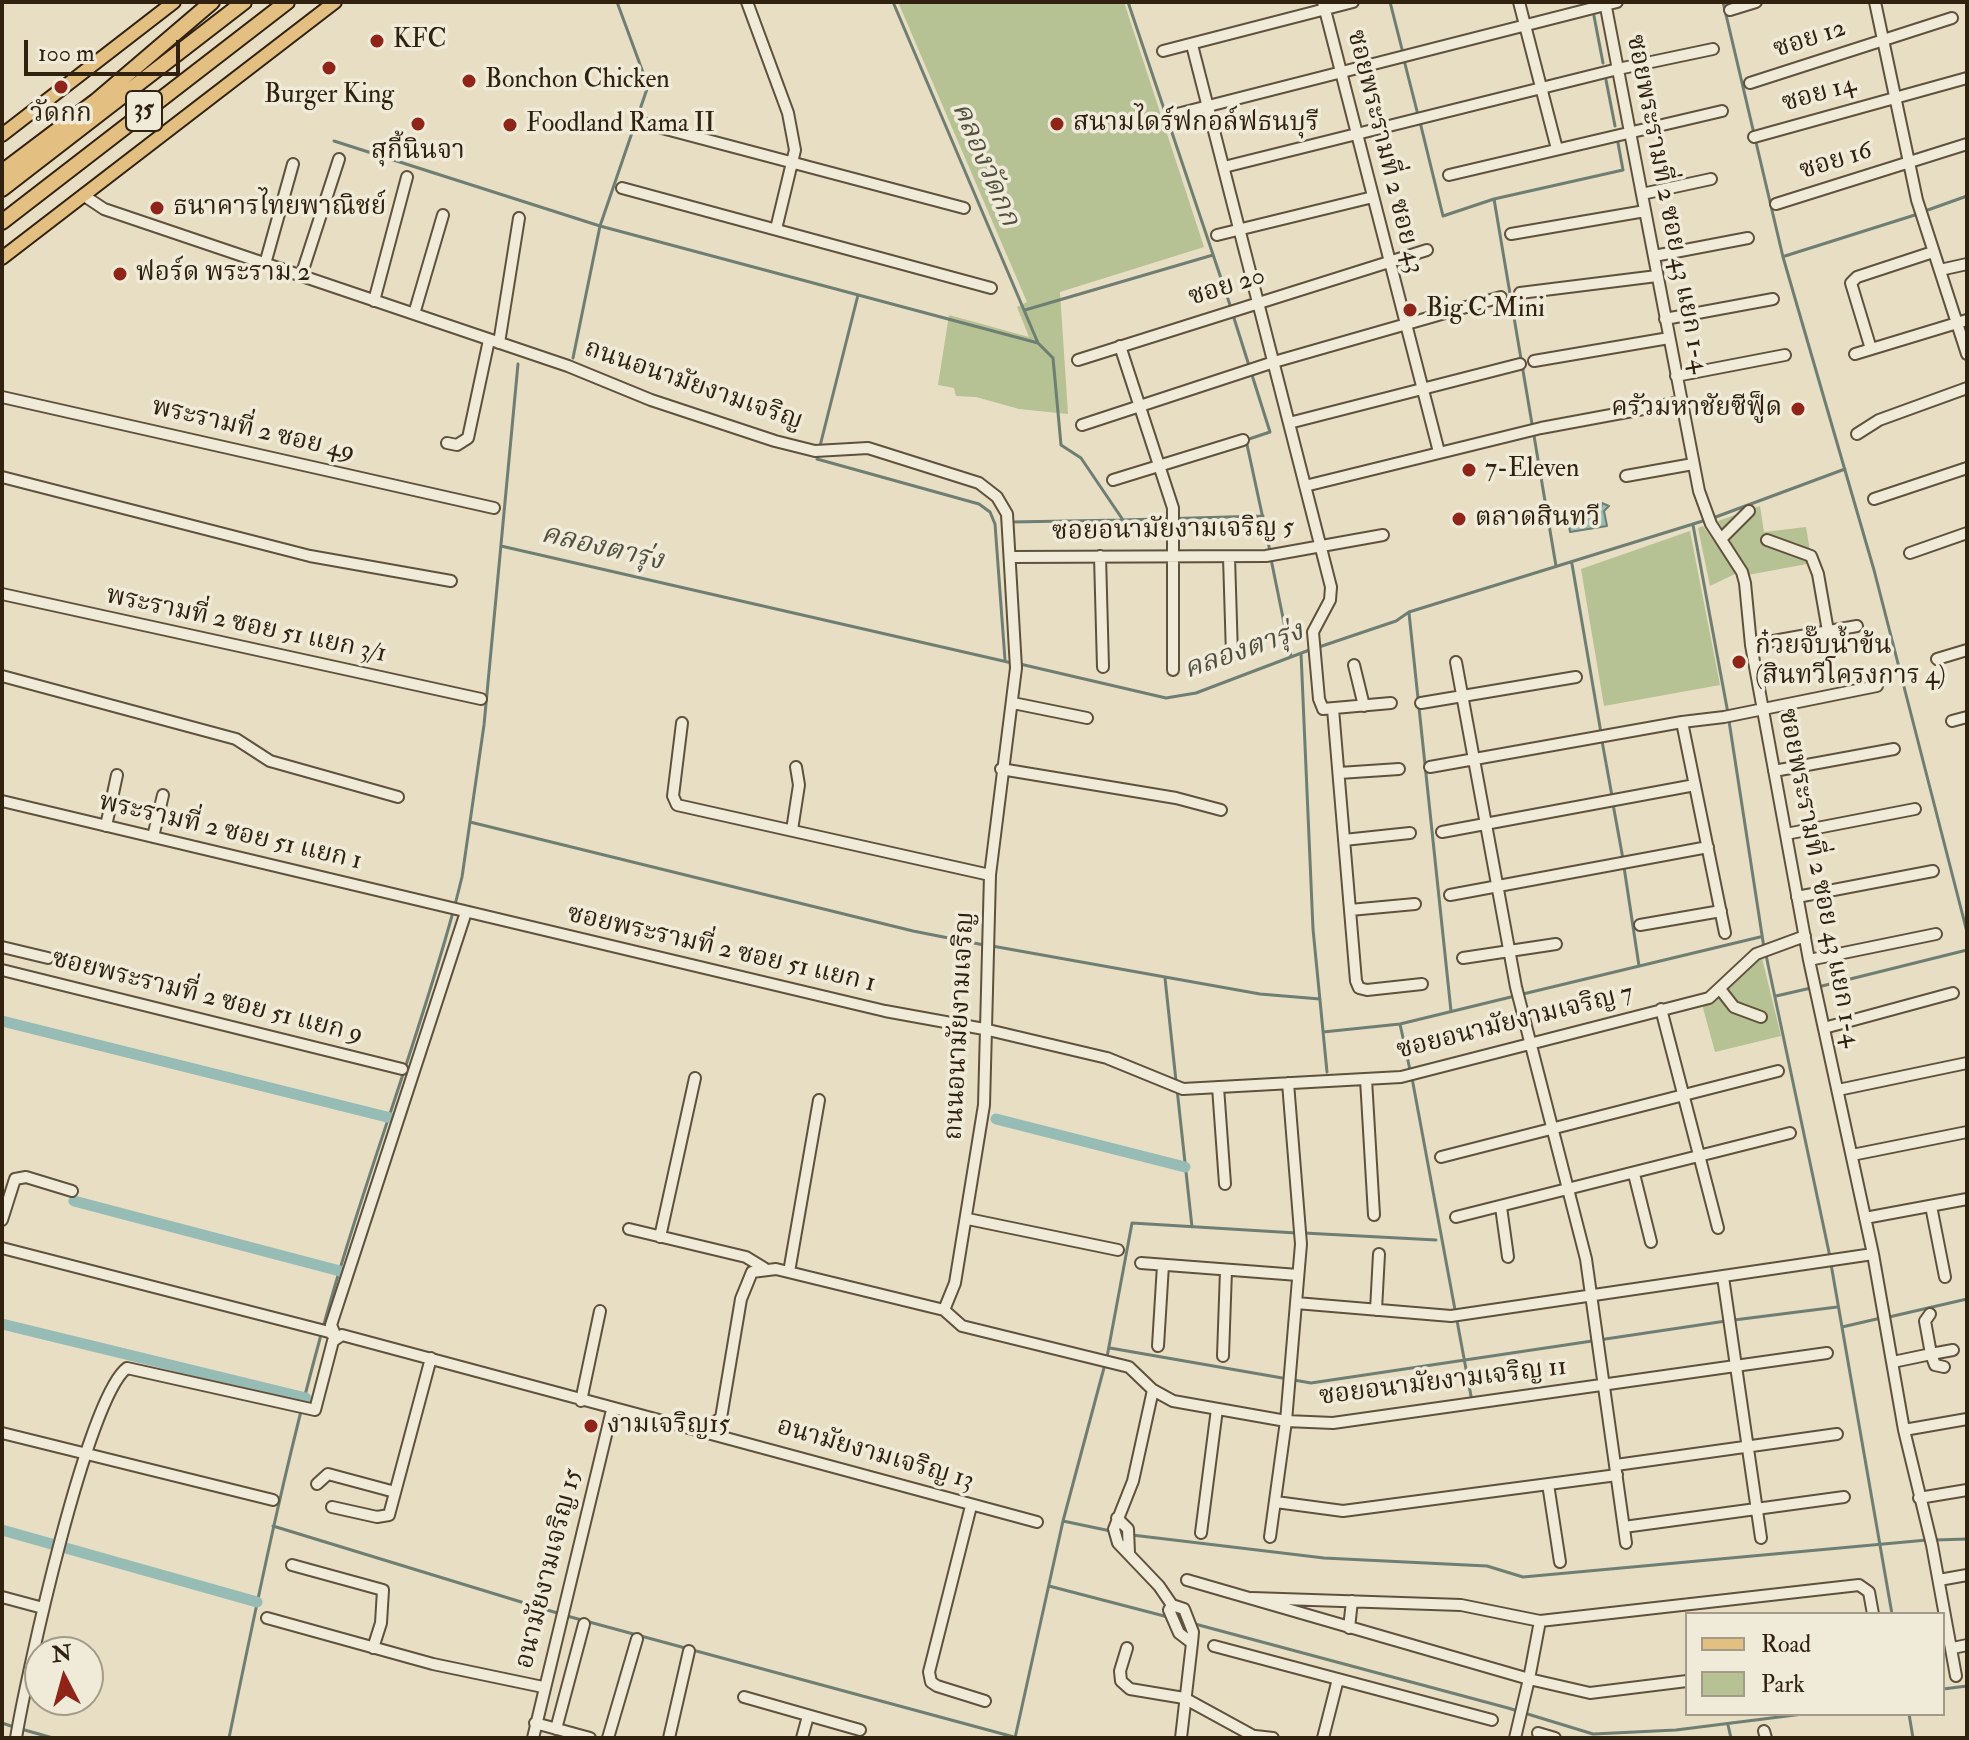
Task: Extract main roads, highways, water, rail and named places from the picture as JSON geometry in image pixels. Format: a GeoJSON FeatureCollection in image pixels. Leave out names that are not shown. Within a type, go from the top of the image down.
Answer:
{"type":"FeatureCollection","features":[{"type":"Feature","properties":{"kind":"highway","name":"35"},"geometry":{"type":"LineString","coordinates":[[2,172],[96,101],[212,2]]}},
{"type":"Feature","properties":{"kind":"highway"},"geometry":{"type":"LineString","coordinates":[[2,189],[244,2]]}},
{"type":"Feature","properties":{"kind":"highway"},"geometry":{"type":"LineString","coordinates":[[2,219],[280,2]]}},
{"type":"Feature","properties":{"kind":"highway","name":"35"},"geometry":{"type":"LineString","coordinates":[[2,219],[192,72],[270,18],[287,2]]}},
{"type":"Feature","properties":{"kind":"highway"},"geometry":{"type":"LineString","coordinates":[[270,18],[301,2]]}},
{"type":"Feature","properties":{"kind":"main road"},"geometry":{"type":"LineString","coordinates":[[2,135],[174,2]]}},
{"type":"Feature","properties":{"kind":"main road","name":"35"},"geometry":{"type":"LineString","coordinates":[[2,258],[335,2]]}},
{"type":"Feature","properties":{"kind":"water"},"geometry":{"type":"Polygon","coordinates":[[[1602,503],[1609,506],[1604,511],[1607,526],[1570,532],[1567,514],[1601,508],[1602,503]]]}},
{"type":"Feature","properties":{"kind":"waterway"},"geometry":{"type":"LineString","coordinates":[[573,358],[600,226],[648,86],[617,2]]}},
{"type":"Feature","properties":{"kind":"waterway","name":"คลองวัดกก"},"geometry":{"type":"LineString","coordinates":[[893,2],[1038,343]]}},
{"type":"Feature","properties":{"kind":"waterway"},"geometry":{"type":"LineString","coordinates":[[1128,2],[1231,308]]}},
{"type":"Feature","properties":{"kind":"waterway"},"geometry":{"type":"LineString","coordinates":[[1390,2],[1403,53]]}},
{"type":"Feature","properties":{"kind":"waterway","name":"คลองตารุ่ง"},"geometry":{"type":"LineString","coordinates":[[1723,2],[1783,257],[1874,570],[1967,932]]}},
{"type":"Feature","properties":{"kind":"waterway"},"geometry":{"type":"LineString","coordinates":[[1594,16],[1603,63]]}},
{"type":"Feature","properties":{"kind":"waterway"},"geometry":{"type":"LineString","coordinates":[[1404,60],[1418,115]]}},
{"type":"Feature","properties":{"kind":"waterway"},"geometry":{"type":"LineString","coordinates":[[1606,80],[1615,126]]}},
{"type":"Feature","properties":{"kind":"waterway"},"geometry":{"type":"LineString","coordinates":[[1420,122],[1443,216],[1494,199],[1623,170],[1618,143]]}},
{"type":"Feature","properties":{"kind":"waterway"},"geometry":{"type":"LineString","coordinates":[[334,141],[600,226],[1038,343],[1053,358],[1061,445],[1081,458],[1123,520],[1263,516]]}},
{"type":"Feature","properties":{"kind":"waterway"},"geometry":{"type":"LineString","coordinates":[[1925,211],[1967,196]]}},
{"type":"Feature","properties":{"kind":"waterway"},"geometry":{"type":"LineString","coordinates":[[1494,199],[1556,566]]}},
{"type":"Feature","properties":{"kind":"waterway"},"geometry":{"type":"LineString","coordinates":[[1785,256],[1918,214]]}},
{"type":"Feature","properties":{"kind":"waterway"},"geometry":{"type":"LineString","coordinates":[[1025,310],[1213,255]]}},
{"type":"Feature","properties":{"kind":"waterway"},"geometry":{"type":"LineString","coordinates":[[820,446],[858,295]]}},
{"type":"Feature","properties":{"kind":"waterway"},"geometry":{"type":"LineString","coordinates":[[1233,315],[1270,432],[1246,440],[1270,551]]}},
{"type":"Feature","properties":{"kind":"waterway"},"geometry":{"type":"LineString","coordinates":[[455,905],[462,877],[484,725],[518,364]]}},
{"type":"Feature","properties":{"kind":"waterway"},"geometry":{"type":"LineString","coordinates":[[819,454],[817,459],[979,504],[990,512],[995,524],[1005,660]]}},
{"type":"Feature","properties":{"kind":"waterway","name":"คลองตารุ่ง"},"geometry":{"type":"LineString","coordinates":[[1713,518],[1845,469]]}},
{"type":"Feature","properties":{"kind":"waterway"},"geometry":{"type":"LineString","coordinates":[[1011,522],[1123,520]]}},
{"type":"Feature","properties":{"kind":"waterway","name":"คลองตารุ่ง"},"geometry":{"type":"LineString","coordinates":[[1319,647],[1396,621],[1409,612],[1706,520]]}},
{"type":"Feature","properties":{"kind":"waterway"},"geometry":{"type":"LineString","coordinates":[[1693,525],[1727,708],[1764,948]]}},
{"type":"Feature","properties":{"kind":"waterway","name":"คลองตารุ่ง"},"geometry":{"type":"LineString","coordinates":[[501,546],[1012,663]]}},
{"type":"Feature","properties":{"kind":"waterway"},"geometry":{"type":"LineString","coordinates":[[1271,559],[1291,657]]}},
{"type":"Feature","properties":{"kind":"waterway"},"geometry":{"type":"LineString","coordinates":[[1572,564],[1601,733]]}},
{"type":"Feature","properties":{"kind":"waterway"},"geometry":{"type":"LineString","coordinates":[[1409,613],[1451,1011]]}},
{"type":"Feature","properties":{"kind":"waterway","name":"คลองตารุ่ง"},"geometry":{"type":"LineString","coordinates":[[1020,664],[1166,698],[1196,693],[1312,649]]}},
{"type":"Feature","properties":{"kind":"waterway"},"geometry":{"type":"LineString","coordinates":[[1301,653],[1313,929],[1327,1072]]}},
{"type":"Feature","properties":{"kind":"waterway"},"geometry":{"type":"LineString","coordinates":[[1602,741],[1612,796]]}},
{"type":"Feature","properties":{"kind":"waterway"},"geometry":{"type":"LineString","coordinates":[[1613,804],[1623,859]]}},
{"type":"Feature","properties":{"kind":"waterway"},"geometry":{"type":"LineString","coordinates":[[470,822],[913,931],[984,945]]}},
{"type":"Feature","properties":{"kind":"waterway"},"geometry":{"type":"LineString","coordinates":[[1624,867],[1639,966]]}},
{"type":"Feature","properties":{"kind":"waterway"},"geometry":{"type":"LineString","coordinates":[[229,1738],[277,1512],[318,1344],[453,912]]}},
{"type":"Feature","properties":{"kind":"waterway"},"geometry":{"type":"LineString","coordinates":[[1523,994],[1760,937]]}},
{"type":"Feature","properties":{"kind":"waterway"},"geometry":{"type":"LineString","coordinates":[[992,946],[1260,994],[1320,999]]}},
{"type":"Feature","properties":{"kind":"waterway"},"geometry":{"type":"LineString","coordinates":[[1818,987],[1967,950]]}},
{"type":"Feature","properties":{"kind":"waterway"},"geometry":{"type":"LineString","coordinates":[[1766,955],[1830,1257]]}},
{"type":"Feature","properties":{"kind":"waterway"},"geometry":{"type":"LineString","coordinates":[[1165,978],[1176,1081]]}},
{"type":"Feature","properties":{"kind":"waterway"},"geometry":{"type":"LineString","coordinates":[[1776,996],[1811,988]]}},
{"type":"Feature","properties":{"kind":"waterway"},"geometry":{"type":"LineString","coordinates":[[1323,1032],[1400,1024],[1515,996]]}},
{"type":"Feature","properties":{"kind":"waterway"},"geometry":{"type":"LineString","coordinates":[[2,1021],[391,1118]]}},
{"type":"Feature","properties":{"kind":"waterway"},"geometry":{"type":"LineString","coordinates":[[1400,1024],[1410,1070]]}},
{"type":"Feature","properties":{"kind":"waterway"},"geometry":{"type":"LineString","coordinates":[[1412,1078],[1471,1396]]}},
{"type":"Feature","properties":{"kind":"waterway"},"geometry":{"type":"LineString","coordinates":[[1177,1089],[1192,1227]]}},
{"type":"Feature","properties":{"kind":"waterway"},"geometry":{"type":"LineString","coordinates":[[996,1119],[1185,1167]]}},
{"type":"Feature","properties":{"kind":"waterway"},"geometry":{"type":"LineString","coordinates":[[74,1201],[340,1271]]}},
{"type":"Feature","properties":{"kind":"waterway"},"geometry":{"type":"LineString","coordinates":[[1107,1357],[1132,1223],[1296,1233]]}},
{"type":"Feature","properties":{"kind":"waterway"},"geometry":{"type":"LineString","coordinates":[[1304,1233],[1436,1240]]}},
{"type":"Feature","properties":{"kind":"waterway"},"geometry":{"type":"LineString","coordinates":[[1831,1264],[1892,1612]]}},
{"type":"Feature","properties":{"kind":"waterway"},"geometry":{"type":"LineString","coordinates":[[1889,1317],[1967,1299]]}},
{"type":"Feature","properties":{"kind":"waterway"},"geometry":{"type":"LineString","coordinates":[[1734,1320],[1837,1307]]}},
{"type":"Feature","properties":{"kind":"waterway"},"geometry":{"type":"LineString","coordinates":[[1842,1327],[1881,1318]]}},
{"type":"Feature","properties":{"kind":"waterway"},"geometry":{"type":"LineString","coordinates":[[1110,1348],[1311,1383],[1726,1321]]}},
{"type":"Feature","properties":{"kind":"waterway"},"geometry":{"type":"LineString","coordinates":[[2,1324],[306,1398]]}},
{"type":"Feature","properties":{"kind":"waterway"},"geometry":{"type":"LineString","coordinates":[[1015,1738],[1063,1521],[1105,1364]]}},
{"type":"Feature","properties":{"kind":"waterway"},"geometry":{"type":"LineString","coordinates":[[1063,1521],[1125,1534]]}},
{"type":"Feature","properties":{"kind":"waterway"},"geometry":{"type":"LineString","coordinates":[[273,1526],[567,1616],[1014,1737]]}},
{"type":"Feature","properties":{"kind":"waterway"},"geometry":{"type":"LineString","coordinates":[[2,1530],[257,1602]]}},
{"type":"Feature","properties":{"kind":"waterway"},"geometry":{"type":"LineString","coordinates":[[1132,1535],[1324,1558],[1487,1566],[1523,1577],[1927,1540]]}},
{"type":"Feature","properties":{"kind":"waterway"},"geometry":{"type":"LineString","coordinates":[[1935,1540],[1967,1539]]}},
{"type":"Feature","properties":{"kind":"waterway"},"geometry":{"type":"LineString","coordinates":[[1049,1586],[1168,1617]]}},
{"type":"Feature","properties":{"kind":"waterway"},"geometry":{"type":"LineString","coordinates":[[1195,1624],[1508,1708],[1593,1734],[1676,1730],[1787,1716]]}},
{"type":"Feature","properties":{"kind":"waterway"},"geometry":{"type":"LineString","coordinates":[[1945,1689],[1967,1686]]}},
{"type":"Feature","properties":{"kind":"waterway"},"geometry":{"type":"LineString","coordinates":[[1909,1716],[1913,1738]]}},
{"type":"Feature","properties":{"kind":"waterway"},"geometry":{"type":"LineString","coordinates":[[2,1723],[14,1727]]}},
{"type":"Feature","properties":{"kind":"waterway"},"geometry":{"type":"LineString","coordinates":[[1728,1725],[1731,1738]]}},
{"type":"Feature","properties":{"kind":"waterway"},"geometry":{"type":"LineString","coordinates":[[21,1729],[53,1738]]}},
{"type":"Feature","properties":{"kind":"place","name":"KFC"},"geometry":{"type":"Point","coordinates":[377,41]}},
{"type":"Feature","properties":{"kind":"place","name":"Burger King"},"geometry":{"type":"Point","coordinates":[329,68]}},
{"type":"Feature","properties":{"kind":"place","name":"Bonchon Chicken"},"geometry":{"type":"Point","coordinates":[469,81]}},
{"type":"Feature","properties":{"kind":"place","name":"วัดกก"},"geometry":{"type":"Point","coordinates":[61,87]}},
{"type":"Feature","properties":{"kind":"place","name":"สุกี้นินจา"},"geometry":{"type":"Point","coordinates":[418,124]}},
{"type":"Feature","properties":{"kind":"place","name":"สนามไดร์ฟกอล์ฟธนบุรี"},"geometry":{"type":"Point","coordinates":[1057,124]}},
{"type":"Feature","properties":{"kind":"place","name":"Foodland Rama II"},"geometry":{"type":"Point","coordinates":[510,125]}},
{"type":"Feature","properties":{"kind":"place","name":"ธนาคารไทยพาณิชย์"},"geometry":{"type":"Point","coordinates":[157,208]}},
{"type":"Feature","properties":{"kind":"place","name":"ฟอร์ด พระราม 2"},"geometry":{"type":"Point","coordinates":[120,274]}},
{"type":"Feature","properties":{"kind":"place","name":"Big C Mini"},"geometry":{"type":"Point","coordinates":[1410,310]}},
{"type":"Feature","properties":{"kind":"place","name":"ครัวมหาชัยซีฟู็ด"},"geometry":{"type":"Point","coordinates":[1798,409]}},
{"type":"Feature","properties":{"kind":"place","name":"7-Eleven"},"geometry":{"type":"Point","coordinates":[1469,470]}},
{"type":"Feature","properties":{"kind":"place","name":"ตลาดสินทวี"},"geometry":{"type":"Point","coordinates":[1459,519]}},
{"type":"Feature","properties":{"kind":"place","name":"ก๋วยจั๊บน้ำข้น (สินทวีโครงการ 4)"},"geometry":{"type":"Point","coordinates":[1739,662]}},
{"type":"Feature","properties":{"kind":"place","name":"งามเจริญ15"},"geometry":{"type":"Point","coordinates":[591,1426]}}]}
